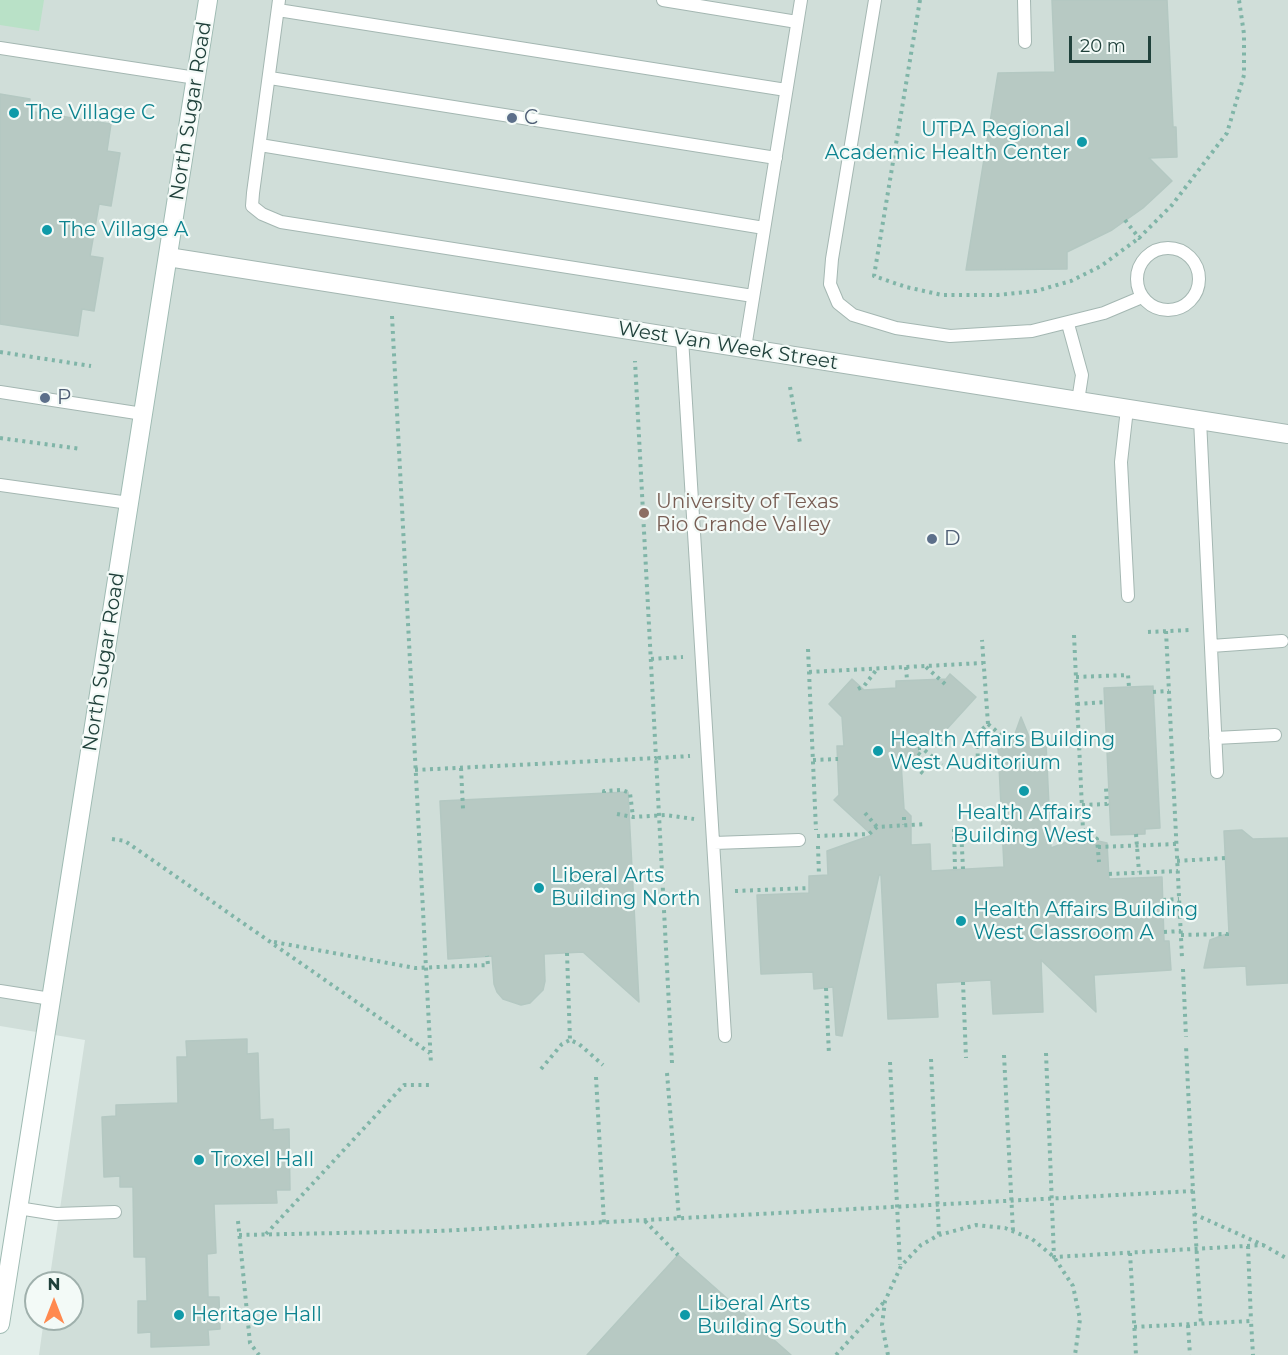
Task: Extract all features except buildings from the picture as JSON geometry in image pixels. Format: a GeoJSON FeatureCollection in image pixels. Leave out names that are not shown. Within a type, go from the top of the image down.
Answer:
{"type":"FeatureCollection","features":[{"type":"Feature","properties":{"kind":"street","name":"North Sugar Road"},"geometry":{"type":"LineString","coordinates":[[0,1324],[208,0]]}},
{"type":"Feature","properties":{"kind":"street","name":"West Van Week Street"},"geometry":{"type":"LineString","coordinates":[[168,256],[1288,434]]}},
{"type":"Feature","properties":{"kind":"lane"},"geometry":{"type":"LineString","coordinates":[[663,0],[797,22]]}},
{"type":"Feature","properties":{"kind":"lane"},"geometry":{"type":"LineString","coordinates":[[745,348],[801,0]]}},
{"type":"Feature","properties":{"kind":"lane"},"geometry":{"type":"LineString","coordinates":[[875,0],[832,259],[830,284],[837,303],[853,315],[896,328],[950,336],[1032,331],[1068,324],[1104,313],[1142,297]]}},
{"type":"Feature","properties":{"kind":"lane"},"geometry":{"type":"LineString","coordinates":[[1024,0],[1025,42]]}},
{"type":"Feature","properties":{"kind":"lane"},"geometry":{"type":"LineString","coordinates":[[753,296],[281,222],[262,214],[252,206],[279,5],[786,90]]}},
{"type":"Feature","properties":{"kind":"lane"},"geometry":{"type":"LineString","coordinates":[[0,48],[196,78]]}},
{"type":"Feature","properties":{"kind":"lane"},"geometry":{"type":"LineString","coordinates":[[270,78],[776,158]]}},
{"type":"Feature","properties":{"kind":"lane"},"geometry":{"type":"LineString","coordinates":[[260,145],[764,228]]}},
{"type":"Feature","properties":{"kind":"lane"},"geometry":{"type":"LineString","coordinates":[[1160,248],[1179,249],[1195,262],[1199,283],[1190,302],[1170,310],[1160,309],[1142,297],[1136,278],[1143,259],[1150,252],[1160,248]]}},
{"type":"Feature","properties":{"kind":"lane"},"geometry":{"type":"LineString","coordinates":[[1068,324],[1082,375],[1078,401]]}},
{"type":"Feature","properties":{"kind":"lane"},"geometry":{"type":"LineString","coordinates":[[682,338],[725,1036]]}},
{"type":"Feature","properties":{"kind":"lane"},"geometry":{"type":"LineString","coordinates":[[0,392],[143,414]]}},
{"type":"Feature","properties":{"kind":"lane"},"geometry":{"type":"LineString","coordinates":[[1127,409],[1121,462],[1128,596]]}},
{"type":"Feature","properties":{"kind":"lane"},"geometry":{"type":"LineString","coordinates":[[1200,420],[1217,772]]}},
{"type":"Feature","properties":{"kind":"lane"},"geometry":{"type":"LineString","coordinates":[[0,485],[129,503]]}},
{"type":"Feature","properties":{"kind":"lane"},"geometry":{"type":"LineString","coordinates":[[1210,646],[1282,641]]}},
{"type":"Feature","properties":{"kind":"lane"},"geometry":{"type":"LineString","coordinates":[[1215,738],[1275,735]]}},
{"type":"Feature","properties":{"kind":"lane"},"geometry":{"type":"LineString","coordinates":[[714,843],[799,840]]}},
{"type":"Feature","properties":{"kind":"lane"},"geometry":{"type":"LineString","coordinates":[[0,991],[51,999]]}},
{"type":"Feature","properties":{"kind":"lane"},"geometry":{"type":"LineString","coordinates":[[18,1208],[56,1214],[115,1212]]}},
{"type":"Feature","properties":{"kind":"path"},"geometry":{"type":"LineString","coordinates":[[920,0],[874,276],[906,287],[942,295],[998,295],[1036,291],[1071,280],[1101,266],[1139,238],[1172,205],[1227,133],[1244,75],[1244,34],[1239,0]]}},
{"type":"Feature","properties":{"kind":"path"},"geometry":{"type":"LineString","coordinates":[[1125,220],[1139,238]]}},
{"type":"Feature","properties":{"kind":"path"},"geometry":{"type":"LineString","coordinates":[[392,315],[431,1064]]}},
{"type":"Feature","properties":{"kind":"path"},"geometry":{"type":"LineString","coordinates":[[0,352],[91,366]]}},
{"type":"Feature","properties":{"kind":"path"},"geometry":{"type":"LineString","coordinates":[[635,361],[672,1064]]}},
{"type":"Feature","properties":{"kind":"path"},"geometry":{"type":"LineString","coordinates":[[790,387],[800,443]]}},
{"type":"Feature","properties":{"kind":"path"},"geometry":{"type":"LineString","coordinates":[[0,438],[81,449]]}},
{"type":"Feature","properties":{"kind":"path"},"geometry":{"type":"LineString","coordinates":[[1148,632],[1197,630]]}},
{"type":"Feature","properties":{"kind":"path"},"geometry":{"type":"LineString","coordinates":[[1166,631],[1182,958]]}},
{"type":"Feature","properties":{"kind":"path"},"geometry":{"type":"LineString","coordinates":[[1074,636],[1083,830],[1095,836],[1099,862]]}},
{"type":"Feature","properties":{"kind":"path"},"geometry":{"type":"LineString","coordinates":[[981,640],[988,724],[1016,747]]}},
{"type":"Feature","properties":{"kind":"path"},"geometry":{"type":"LineString","coordinates":[[808,649],[819,876]]}},
{"type":"Feature","properties":{"kind":"path"},"geometry":{"type":"LineString","coordinates":[[651,659],[691,657]]}},
{"type":"Feature","properties":{"kind":"path"},"geometry":{"type":"LineString","coordinates":[[809,672],[983,663]]}},
{"type":"Feature","properties":{"kind":"path"},"geometry":{"type":"LineString","coordinates":[[926,666],[945,684]]}},
{"type":"Feature","properties":{"kind":"path"},"geometry":{"type":"LineString","coordinates":[[906,667],[907,680]]}},
{"type":"Feature","properties":{"kind":"path"},"geometry":{"type":"LineString","coordinates":[[858,689],[864,686],[878,669]]}},
{"type":"Feature","properties":{"kind":"path"},"geometry":{"type":"LineString","coordinates":[[1076,677],[1128,675],[1129,687]]}},
{"type":"Feature","properties":{"kind":"path"},"geometry":{"type":"LineString","coordinates":[[1153,692],[1169,691]]}},
{"type":"Feature","properties":{"kind":"path"},"geometry":{"type":"LineString","coordinates":[[1077,704],[1105,702]]}},
{"type":"Feature","properties":{"kind":"path"},"geometry":{"type":"LineString","coordinates":[[978,764],[977,734],[988,724]]}},
{"type":"Feature","properties":{"kind":"path"},"geometry":{"type":"LineString","coordinates":[[932,766],[918,751],[922,748],[942,765]]}},
{"type":"Feature","properties":{"kind":"path"},"geometry":{"type":"LineString","coordinates":[[415,770],[709,755]]}},
{"type":"Feature","properties":{"kind":"path"},"geometry":{"type":"LineString","coordinates":[[813,760],[837,759]]}},
{"type":"Feature","properties":{"kind":"path"},"geometry":{"type":"LineString","coordinates":[[909,762],[925,775]]}},
{"type":"Feature","properties":{"kind":"path"},"geometry":{"type":"LineString","coordinates":[[461,768],[463,809]]}},
{"type":"Feature","properties":{"kind":"path"},"geometry":{"type":"LineString","coordinates":[[1082,805],[1107,804],[1106,788],[1109,788]]}},
{"type":"Feature","properties":{"kind":"path"},"geometry":{"type":"LineString","coordinates":[[604,793],[604,791],[622,790],[630,793],[633,817]]}},
{"type":"Feature","properties":{"kind":"path"},"geometry":{"type":"LineString","coordinates":[[865,813],[877,826]]}},
{"type":"Feature","properties":{"kind":"path"},"geometry":{"type":"LineString","coordinates":[[617,814],[633,817],[659,816],[700,820]]}},
{"type":"Feature","properties":{"kind":"path"},"geometry":{"type":"LineString","coordinates":[[904,818],[904,825]]}},
{"type":"Feature","properties":{"kind":"path"},"geometry":{"type":"LineString","coordinates":[[818,836],[869,834],[877,826],[926,824]]}},
{"type":"Feature","properties":{"kind":"path"},"geometry":{"type":"LineString","coordinates":[[954,829],[955,869]]}},
{"type":"Feature","properties":{"kind":"path"},"geometry":{"type":"LineString","coordinates":[[961,829],[963,869]]}},
{"type":"Feature","properties":{"kind":"path"},"geometry":{"type":"LineString","coordinates":[[1136,834],[1139,872]]}},
{"type":"Feature","properties":{"kind":"path"},"geometry":{"type":"LineString","coordinates":[[112,839],[125,841],[430,1053]]}},
{"type":"Feature","properties":{"kind":"path"},"geometry":{"type":"LineString","coordinates":[[1098,847],[1176,844]]}},
{"type":"Feature","properties":{"kind":"path"},"geometry":{"type":"LineString","coordinates":[[1177,861],[1226,858]]}},
{"type":"Feature","properties":{"kind":"path"},"geometry":{"type":"LineString","coordinates":[[1109,874],[1178,871]]}},
{"type":"Feature","properties":{"kind":"path"},"geometry":{"type":"LineString","coordinates":[[729,891],[809,888]]}},
{"type":"Feature","properties":{"kind":"path"},"geometry":{"type":"LineString","coordinates":[[1163,900],[1179,899]]}},
{"type":"Feature","properties":{"kind":"path"},"geometry":{"type":"LineString","coordinates":[[1164,932],[1227,934],[1227,937]]}},
{"type":"Feature","properties":{"kind":"path"},"geometry":{"type":"LineString","coordinates":[[271,942],[415,968],[488,964],[487,956]]}},
{"type":"Feature","properties":{"kind":"path"},"geometry":{"type":"LineString","coordinates":[[567,953],[570,1040]]}},
{"type":"Feature","properties":{"kind":"path"},"geometry":{"type":"LineString","coordinates":[[1183,969],[1186,1037]]}},
{"type":"Feature","properties":{"kind":"path"},"geometry":{"type":"LineString","coordinates":[[963,982],[966,1058]]}},
{"type":"Feature","properties":{"kind":"path"},"geometry":{"type":"LineString","coordinates":[[826,988],[829,1055]]}},
{"type":"Feature","properties":{"kind":"path"},"geometry":{"type":"LineString","coordinates":[[570,1040],[579,1044],[603,1065]]}},
{"type":"Feature","properties":{"kind":"path"},"geometry":{"type":"LineString","coordinates":[[541,1069],[562,1044],[570,1040]]}},
{"type":"Feature","properties":{"kind":"path"},"geometry":{"type":"LineString","coordinates":[[1186,1046],[1192,1191],[1201,1324]]}},
{"type":"Feature","properties":{"kind":"path"},"geometry":{"type":"LineString","coordinates":[[1046,1053],[1054,1257]]}},
{"type":"Feature","properties":{"kind":"path"},"geometry":{"type":"LineString","coordinates":[[1004,1055],[1013,1231]]}},
{"type":"Feature","properties":{"kind":"path"},"geometry":{"type":"LineString","coordinates":[[931,1059],[939,1235]]}},
{"type":"Feature","properties":{"kind":"path"},"geometry":{"type":"LineString","coordinates":[[890,1062],[900,1266]]}},
{"type":"Feature","properties":{"kind":"path"},"geometry":{"type":"LineString","coordinates":[[667,1073],[679,1218]]}},
{"type":"Feature","properties":{"kind":"path"},"geometry":{"type":"LineString","coordinates":[[596,1077],[604,1223]]}},
{"type":"Feature","properties":{"kind":"path"},"geometry":{"type":"LineString","coordinates":[[266,1235],[404,1085],[430,1085]]}},
{"type":"Feature","properties":{"kind":"path"},"geometry":{"type":"LineString","coordinates":[[240,1235],[439,1231],[1192,1191]]}},
{"type":"Feature","properties":{"kind":"path"},"geometry":{"type":"LineString","coordinates":[[1194,1214],[1263,1245],[1288,1259]]}},
{"type":"Feature","properties":{"kind":"path"},"geometry":{"type":"LineString","coordinates":[[238,1221],[250,1343],[259,1355]]}},
{"type":"Feature","properties":{"kind":"path"},"geometry":{"type":"LineString","coordinates":[[644,1221],[678,1255]]}},
{"type":"Feature","properties":{"kind":"path"},"geometry":{"type":"LineString","coordinates":[[888,1355],[882,1325],[885,1301],[900,1266],[921,1245],[939,1235],[976,1225],[1013,1231],[1032,1239],[1054,1257],[1073,1286],[1080,1318],[1075,1355]]}},
{"type":"Feature","properties":{"kind":"path"},"geometry":{"type":"LineString","coordinates":[[1054,1257],[1263,1245]]}},
{"type":"Feature","properties":{"kind":"path"},"geometry":{"type":"LineString","coordinates":[[1248,1246],[1253,1355]]}},
{"type":"Feature","properties":{"kind":"path"},"geometry":{"type":"LineString","coordinates":[[1130,1253],[1136,1355]]}},
{"type":"Feature","properties":{"kind":"path"},"geometry":{"type":"LineString","coordinates":[[836,1355],[885,1301]]}},
{"type":"Feature","properties":{"kind":"path"},"geometry":{"type":"LineString","coordinates":[[1134,1327],[1251,1321]]}},
{"type":"Feature","properties":{"kind":"path"},"geometry":{"type":"LineString","coordinates":[[1188,1325],[1190,1355]]}},
{"type":"Feature","properties":{"kind":"shaded area","name":"University of Texas Rio Grande Valley"},"geometry":{"type":"Polygon","coordinates":[[[0,0],[1288,0],[1288,1355],[39,1355],[42,1331],[84,1331],[84,1271],[51,1271],[85,1040],[0,1026],[0,0]]]}},
{"type":"Feature","properties":{"kind":"green space"},"geometry":{"type":"Polygon","coordinates":[[[0,0],[44,0],[39,31],[0,25],[0,0]]]}},
{"type":"Feature","properties":{"kind":"place","name":"The Village C"},"geometry":{"type":"Point","coordinates":[14,113]}},
{"type":"Feature","properties":{"kind":"place","name":"C"},"geometry":{"type":"Point","coordinates":[512,118]}},
{"type":"Feature","properties":{"kind":"place","name":"UTPA Regional Academic Health Center"},"geometry":{"type":"Point","coordinates":[1082,142]}},
{"type":"Feature","properties":{"kind":"place","name":"The Village A"},"geometry":{"type":"Point","coordinates":[47,230]}},
{"type":"Feature","properties":{"kind":"place","name":"P"},"geometry":{"type":"Point","coordinates":[45,398]}},
{"type":"Feature","properties":{"kind":"place","name":"University of Texas Rio Grande Valley"},"geometry":{"type":"Point","coordinates":[644,513]}},
{"type":"Feature","properties":{"kind":"place","name":"D"},"geometry":{"type":"Point","coordinates":[932,539]}},
{"type":"Feature","properties":{"kind":"place","name":"Health Affairs Building West Auditorium"},"geometry":{"type":"Point","coordinates":[878,751]}},
{"type":"Feature","properties":{"kind":"place","name":"Health Affairs Building West"},"geometry":{"type":"Point","coordinates":[1024,791]}},
{"type":"Feature","properties":{"kind":"place","name":"Liberal Arts Building North"},"geometry":{"type":"Point","coordinates":[539,888]}},
{"type":"Feature","properties":{"kind":"place","name":"Health Affairs Building West Classroom A"},"geometry":{"type":"Point","coordinates":[961,921]}},
{"type":"Feature","properties":{"kind":"place","name":"Troxel Hall"},"geometry":{"type":"Point","coordinates":[199,1160]}},
{"type":"Feature","properties":{"kind":"place","name":"Heritage Hall"},"geometry":{"type":"Point","coordinates":[179,1315]}},
{"type":"Feature","properties":{"kind":"place","name":"Liberal Arts Building South"},"geometry":{"type":"Point","coordinates":[685,1315]}}]}
